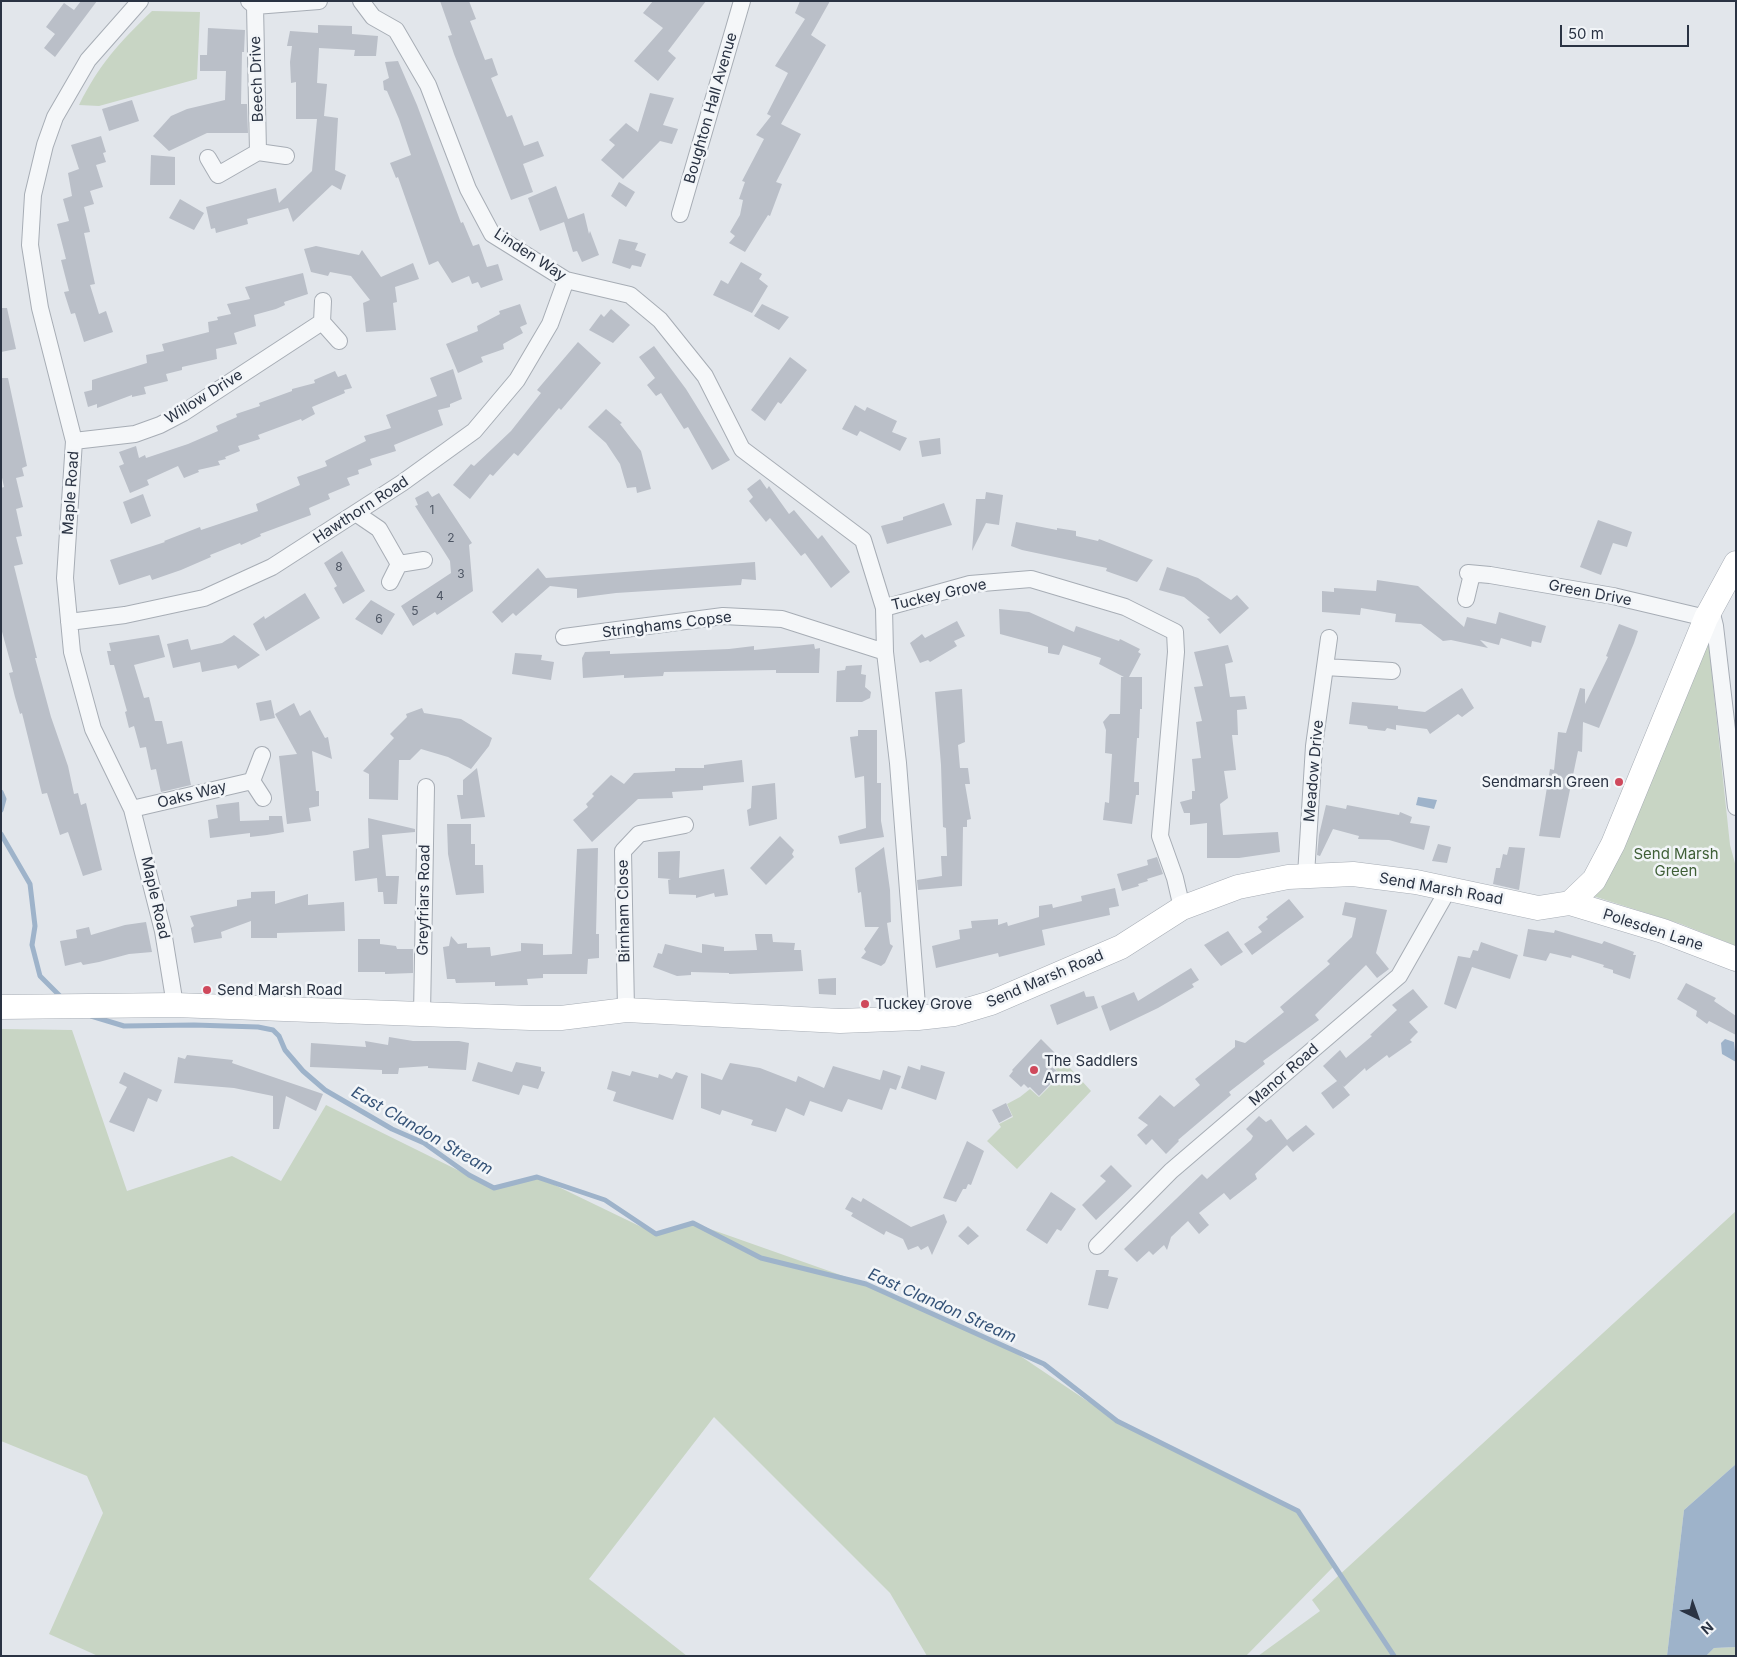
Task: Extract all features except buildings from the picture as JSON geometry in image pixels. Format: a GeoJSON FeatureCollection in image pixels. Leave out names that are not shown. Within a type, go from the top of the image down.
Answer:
{"type":"FeatureCollection","features":[{"type":"Feature","properties":{"kind":"main road"},"geometry":{"type":"LineString","coordinates":[[1570,903],[1594,880],[1613,844],[1709,614],[1736,563]]}},
{"type":"Feature","properties":{"kind":"main road","name":"Send Marsh Road"},"geometry":{"type":"LineString","coordinates":[[1,1007],[175,1005],[545,1018],[626,1010],[840,1021],[918,1018],[954,1014],[991,1003],[1121,946],[1182,908],[1238,887],[1306,875],[1352,874],[1449,888],[1538,908],[1570,903]]}},
{"type":"Feature","properties":{"kind":"main road","name":"Polesden Lane"},"geometry":{"type":"LineString","coordinates":[[1570,903],[1663,932],[1736,959]]}},
{"type":"Feature","properties":{"kind":"street","name":"Maple Road"},"geometry":{"type":"LineString","coordinates":[[140,1],[88,60],[55,117],[45,145],[33,195],[30,245],[34,276],[74,441],[65,578],[72,652],[93,729],[132,809],[163,931],[175,1005]]}},
{"type":"Feature","properties":{"kind":"street"},"geometry":{"type":"LineString","coordinates":[[252,3],[319,1]]}},
{"type":"Feature","properties":{"kind":"street","name":"Linden Way"},"geometry":{"type":"LineString","coordinates":[[361,1],[373,17],[396,30],[428,85],[468,189],[492,234],[566,280],[630,295],[660,320],[705,376],[742,449],[863,540],[884,608]]}},
{"type":"Feature","properties":{"kind":"street","name":"Boughton Hall Avenue"},"geometry":{"type":"LineString","coordinates":[[680,214],[742,1]]}},
{"type":"Feature","properties":{"kind":"street","name":"Beech Drive"},"geometry":{"type":"LineString","coordinates":[[252,3],[258,152]]}},
{"type":"Feature","properties":{"kind":"street"},"geometry":{"type":"LineString","coordinates":[[208,158],[218,175],[258,152],[286,156]]}},
{"type":"Feature","properties":{"kind":"street","name":"Hawthorn Road"},"geometry":{"type":"LineString","coordinates":[[69,622],[125,615],[204,598],[272,567],[357,514],[474,431],[517,380],[550,324],[566,280]]}},
{"type":"Feature","properties":{"kind":"street"},"geometry":{"type":"LineString","coordinates":[[323,301],[322,322],[339,341]]}},
{"type":"Feature","properties":{"kind":"street","name":"Willow Drive"},"geometry":{"type":"LineString","coordinates":[[74,441],[135,434],[160,425],[182,413],[322,322]]}},
{"type":"Feature","properties":{"kind":"street"},"geometry":{"type":"LineString","coordinates":[[357,514],[379,529],[399,564]]}},
{"type":"Feature","properties":{"kind":"street"},"geometry":{"type":"LineString","coordinates":[[399,564],[424,560]]}},
{"type":"Feature","properties":{"kind":"street"},"geometry":{"type":"LineString","coordinates":[[390,582],[399,564]]}},
{"type":"Feature","properties":{"kind":"street","name":"Green Drive"},"geometry":{"type":"LineString","coordinates":[[1466,599],[1470,574],[1613,596],[1709,614]]}},
{"type":"Feature","properties":{"kind":"street","name":"Tuckey Grove"},"geometry":{"type":"LineString","coordinates":[[918,1018],[898,763],[885,652],[884,608],[970,584],[1031,579],[1125,607],[1175,632],[1176,652],[1160,836],[1175,878],[1182,908]]}},
{"type":"Feature","properties":{"kind":"street"},"geometry":{"type":"LineString","coordinates":[[1709,614],[1715,626],[1736,807]]}},
{"type":"Feature","properties":{"kind":"street","name":"Stringhams Copse"},"geometry":{"type":"LineString","coordinates":[[564,637],[723,616],[782,618],[885,652]]}},
{"type":"Feature","properties":{"kind":"street","name":"Meadow Drive"},"geometry":{"type":"LineString","coordinates":[[1306,875],[1314,746],[1329,638]]}},
{"type":"Feature","properties":{"kind":"street"},"geometry":{"type":"LineString","coordinates":[[1325,667],[1392,671]]}},
{"type":"Feature","properties":{"kind":"street"},"geometry":{"type":"LineString","coordinates":[[262,755],[252,781],[263,798]]}},
{"type":"Feature","properties":{"kind":"street","name":"Oaks Way"},"geometry":{"type":"LineString","coordinates":[[132,809],[252,781]]}},
{"type":"Feature","properties":{"kind":"street","name":"Greyfriars Road"},"geometry":{"type":"LineString","coordinates":[[422,1014],[426,787]]}},
{"type":"Feature","properties":{"kind":"street","name":"Birnham Close"},"geometry":{"type":"LineString","coordinates":[[626,1010],[623,851],[639,834],[685,824]]}},
{"type":"Feature","properties":{"kind":"street","name":"Manor Road"},"geometry":{"type":"LineString","coordinates":[[1097,1246],[1171,1171],[1398,976],[1449,888]]}},
{"type":"Feature","properties":{"kind":"green space"},"geometry":{"type":"Polygon","coordinates":[[[152,11],[200,12],[197,79],[99,106],[79,105],[111,54],[152,11]]]}},
{"type":"Feature","properties":{"kind":"green space","name":"Send Marsh Green"},"geometry":{"type":"Polygon","coordinates":[[[1708,638],[1730,845],[1736,867],[1736,946],[1681,924],[1593,896],[1708,638]]]}},
{"type":"Feature","properties":{"kind":"green space"},"geometry":{"type":"Polygon","coordinates":[[[1,1029],[72,1030],[127,1191],[232,1156],[281,1181],[326,1105],[494,1188],[538,1177],[656,1234],[693,1223],[866,1284],[1007,1347],[1117,1421],[1298,1511],[1334,1566],[1246,1656],[927,1656],[890,1593],[714,1417],[589,1579],[687,1656],[98,1656],[49,1634],[103,1513],[87,1476],[1,1441],[1,1029]]]}},
{"type":"Feature","properties":{"kind":"green space"},"geometry":{"type":"Polygon","coordinates":[[[1060,1057],[1091,1091],[1017,1169],[987,1141],[1001,1127],[999,1124],[1013,1117],[1007,1104],[1030,1089],[1039,1097],[1061,1075],[1052,1066],[1060,1057]]]}},
{"type":"Feature","properties":{"kind":"green space"},"geometry":{"type":"Polygon","coordinates":[[[1736,1211],[1736,1464],[1684,1510],[1667,1656],[1258,1656],[1320,1611],[1312,1600],[1736,1211]]]}},
{"type":"Feature","properties":{"kind":"green space"},"geometry":{"type":"Polygon","coordinates":[[[1736,1647],[1736,1656],[1706,1656],[1714,1648],[1736,1647]]]}},
{"type":"Feature","properties":{"kind":"water"},"geometry":{"type":"Polygon","coordinates":[[[1418,797],[1437,800],[1434,809],[1416,805],[1418,797]]]}},
{"type":"Feature","properties":{"kind":"water"},"geometry":{"type":"Polygon","coordinates":[[[1725,1039],[1734,1042],[1736,1062],[1722,1054],[1721,1043],[1725,1039]]]}},
{"type":"Feature","properties":{"kind":"water"},"geometry":{"type":"Polygon","coordinates":[[[1736,1464],[1736,1647],[1714,1648],[1706,1656],[1667,1656],[1684,1510],[1736,1464]]]}},
{"type":"Feature","properties":{"kind":"waterway","name":"East Clandon Stream"},"geometry":{"type":"LineString","coordinates":[[1,792],[4,799],[1,810]]}},
{"type":"Feature","properties":{"kind":"waterway","name":"East Clandon Stream"},"geometry":{"type":"LineString","coordinates":[[1,834],[30,884],[35,926],[32,945],[40,976],[63,999]]}},
{"type":"Feature","properties":{"kind":"waterway","name":"East Clandon Stream"},"geometry":{"type":"LineString","coordinates":[[91,1016],[124,1026],[194,1025],[258,1027],[273,1030],[279,1036],[285,1050],[303,1071],[325,1090],[392,1129],[424,1143],[469,1175],[494,1188],[537,1177],[605,1200],[656,1234],[693,1223],[761,1258],[866,1284],[1044,1364],[1117,1421],[1298,1511],[1394,1656]]}},
{"type":"Feature","properties":{"kind":"place","name":"Sendmarsh Green"},"geometry":{"type":"Point","coordinates":[1619,782]}},
{"type":"Feature","properties":{"kind":"place","name":"Send Marsh Road"},"geometry":{"type":"Point","coordinates":[207,990]}},
{"type":"Feature","properties":{"kind":"place","name":"Tuckey Grove"},"geometry":{"type":"Point","coordinates":[865,1004]}},
{"type":"Feature","properties":{"kind":"place","name":"The Saddlers Arms"},"geometry":{"type":"Point","coordinates":[1034,1070]}}]}
